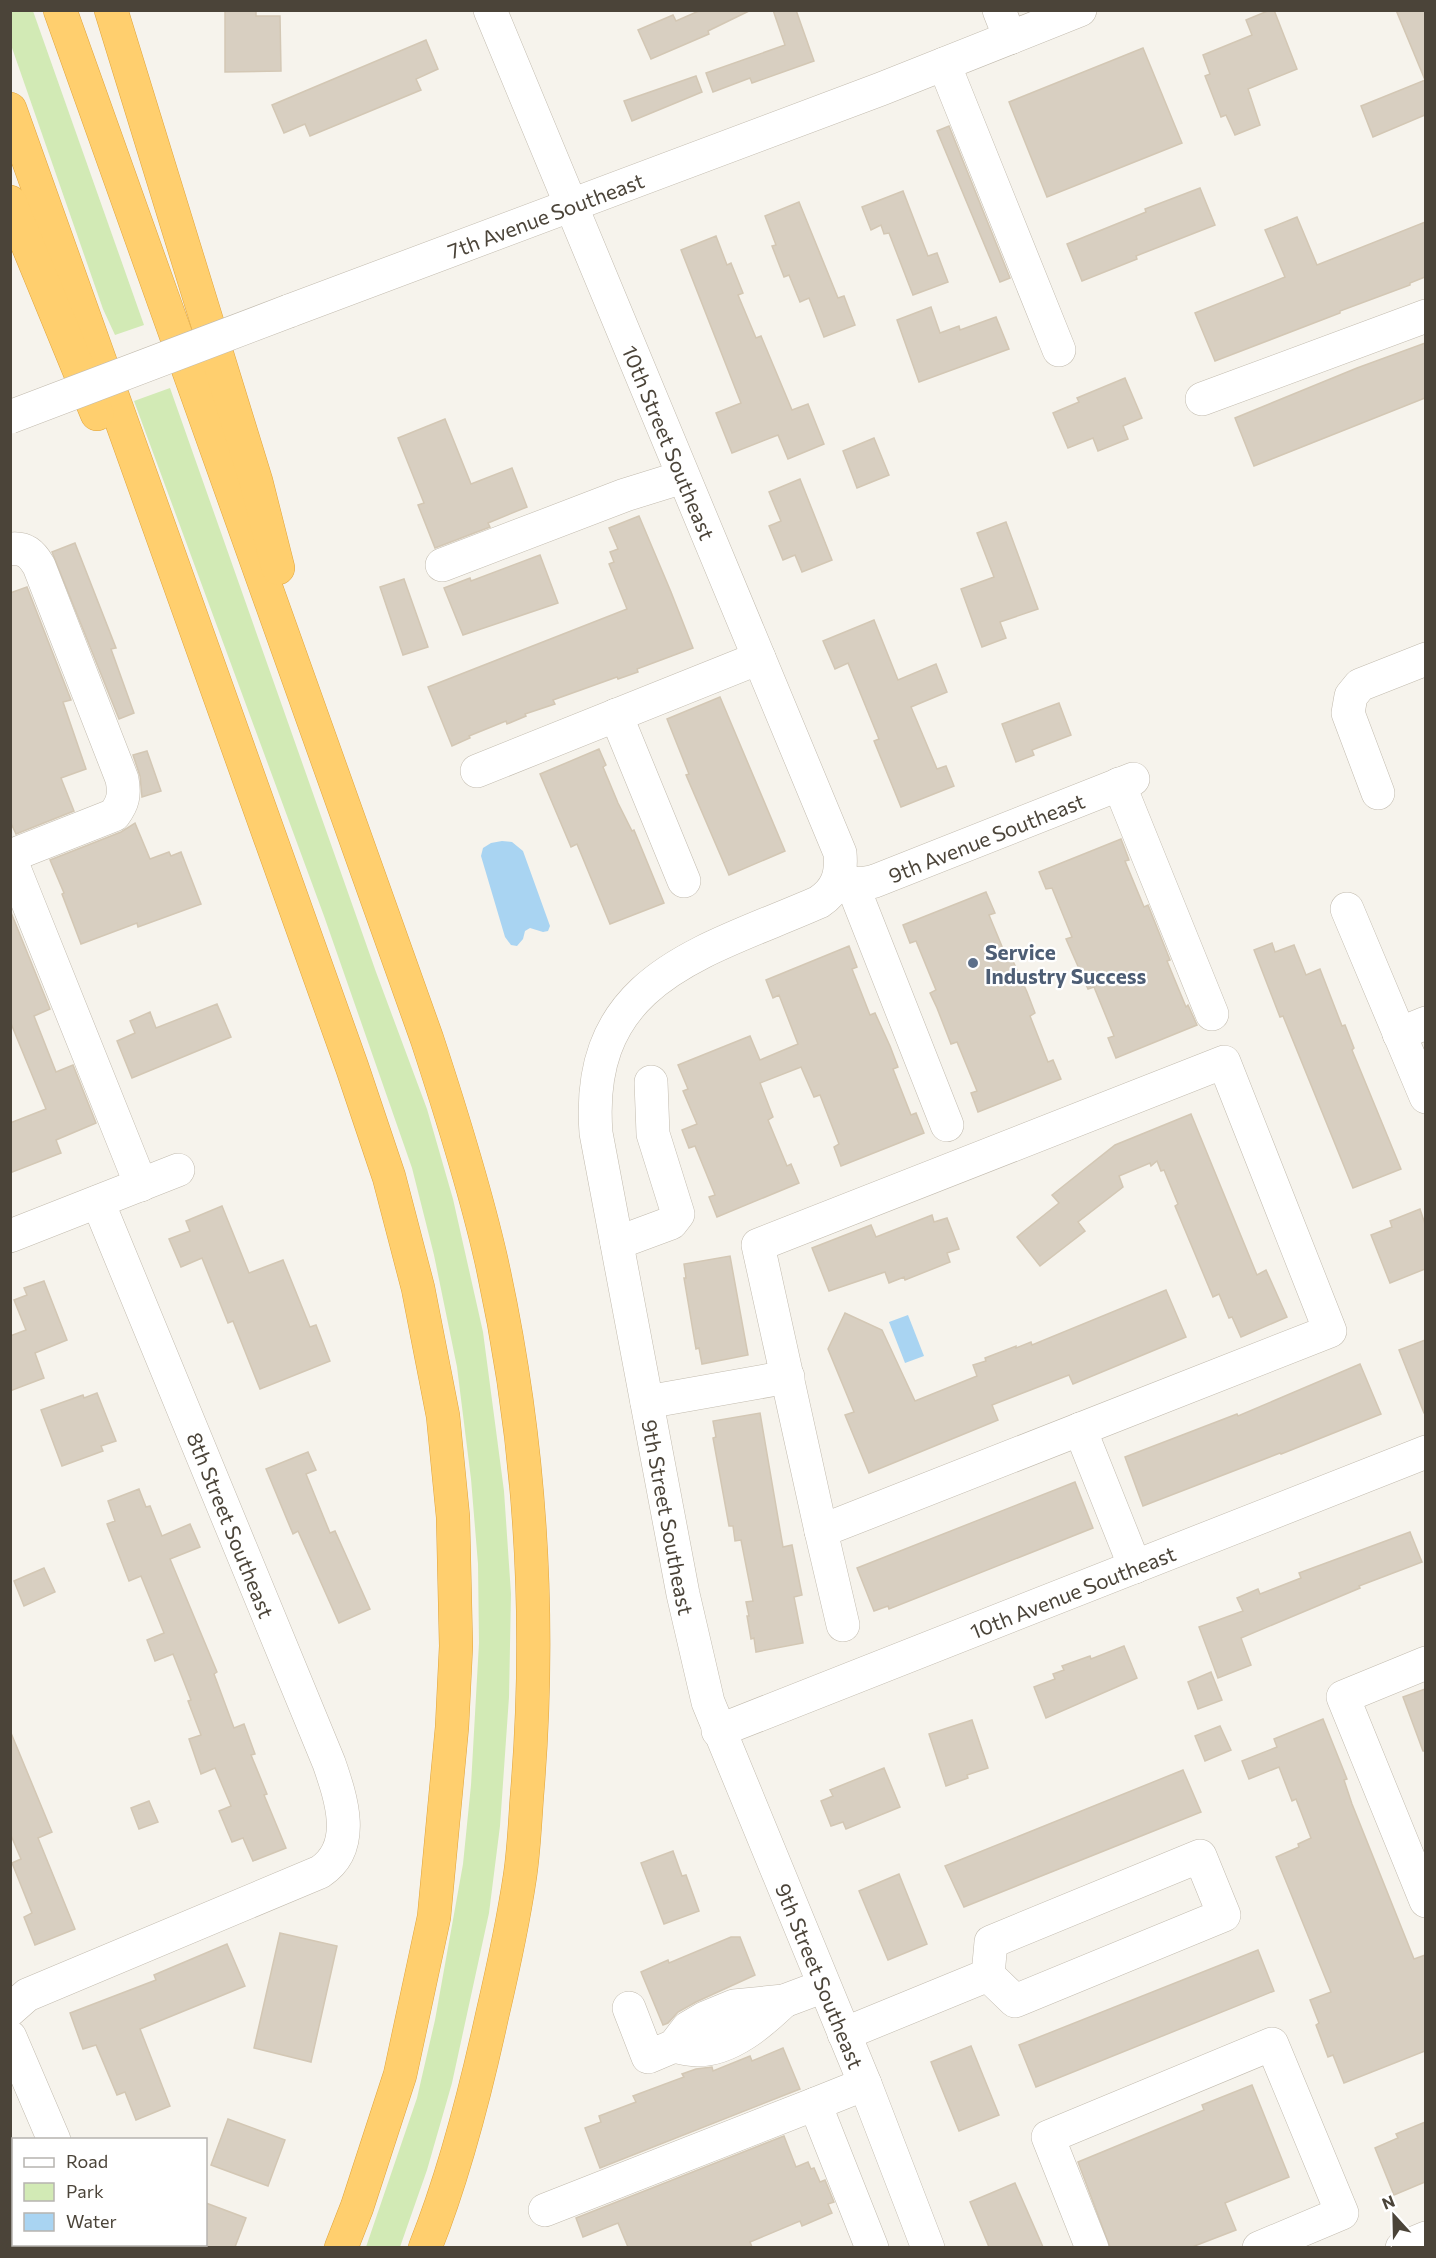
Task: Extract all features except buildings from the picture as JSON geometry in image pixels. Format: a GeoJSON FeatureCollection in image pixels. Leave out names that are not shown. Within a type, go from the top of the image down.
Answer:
{"type":"FeatureCollection","features":[{"type":"Feature","properties":{"kind":"highway"},"geometry":{"type":"LineString","coordinates":[[60,10],[427,1039],[461,1143],[491,1260],[516,1395],[529,1505],[534,1619],[534,1696],[520,1874],[501,1978],[478,2079],[439,2212],[425,2247]]}},
{"type":"Feature","properties":{"kind":"highway"},"geometry":{"type":"LineString","coordinates":[[111,10],[256,481],[332,776]]}},
{"type":"Feature","properties":{"kind":"highway"},"geometry":{"type":"LineString","coordinates":[[10,109],[352,1067],[389,1178],[418,1288],[443,1416],[453,1517],[456,1646],[452,1727],[434,1917],[400,2075],[357,2207],[341,2247]]}},
{"type":"Feature","properties":{"kind":"highway"},"geometry":{"type":"LineString","coordinates":[[10,202],[260,810]]}},
{"type":"Feature","properties":{"kind":"street","name":"10th Street Southeast"},"geometry":{"type":"LineString","coordinates":[[490,10],[835,839],[846,880],[947,1125]]}},
{"type":"Feature","properties":{"kind":"street","name":"7th Avenue Southeast"},"geometry":{"type":"LineString","coordinates":[[10,417],[944,64],[1004,24],[1080,10]]}},
{"type":"Feature","properties":{"kind":"street"},"geometry":{"type":"LineString","coordinates":[[944,64],[1059,350]]}},
{"type":"Feature","properties":{"kind":"street"},"geometry":{"type":"LineString","coordinates":[[1202,399],[1425,316]]}},
{"type":"Feature","properties":{"kind":"street"},"geometry":{"type":"LineString","coordinates":[[442,565],[625,495],[683,477]]}},
{"type":"Feature","properties":{"kind":"street"},"geometry":{"type":"LineString","coordinates":[[10,549],[25,549],[33,555],[39,566],[122,779],[125,792],[122,805],[114,815],[10,857],[141,1185]]}},
{"type":"Feature","properties":{"kind":"street"},"geometry":{"type":"LineString","coordinates":[[477,771],[759,657]]}},
{"type":"Feature","properties":{"kind":"street"},"geometry":{"type":"LineString","coordinates":[[1378,793],[1348,713],[1351,696],[1360,685],[1425,659]]}},
{"type":"Feature","properties":{"kind":"street"},"geometry":{"type":"LineString","coordinates":[[616,715],[684,880]]}},
{"type":"Feature","properties":{"kind":"street","name":"9th Avenue Southeast"},"geometry":{"type":"LineString","coordinates":[[846,880],[862,885],[875,881],[1126,782],[1212,1014]]}},
{"type":"Feature","properties":{"kind":"street","name":"9th Street Southeast"},"geometry":{"type":"LineString","coordinates":[[846,880],[819,902],[685,959],[645,989],[619,1018],[605,1048],[597,1076],[594,1107],[596,1133],[692,1639],[708,1702],[865,2084],[928,2247]]}},
{"type":"Feature","properties":{"kind":"street"},"geometry":{"type":"LineString","coordinates":[[1347,909],[1412,1029],[1425,1097]]}},
{"type":"Feature","properties":{"kind":"street"},"geometry":{"type":"LineString","coordinates":[[821,1531],[1330,1331],[1224,1062],[758,1245],[821,1531],[843,1624]]}},
{"type":"Feature","properties":{"kind":"street"},"geometry":{"type":"LineString","coordinates":[[617,1243],[671,1223],[678,1214],[653,1134],[651,1082]]}},
{"type":"Feature","properties":{"kind":"street"},"geometry":{"type":"LineString","coordinates":[[10,1236],[178,1170]]}},
{"type":"Feature","properties":{"kind":"street","name":"8th Street Southeast"},"geometry":{"type":"LineString","coordinates":[[10,2010],[27,1995],[320,1872],[334,1860],[344,1833],[342,1806],[332,1772],[98,1202]]}},
{"type":"Feature","properties":{"kind":"street"},"geometry":{"type":"LineString","coordinates":[[647,1402],[788,1377]]}},
{"type":"Feature","properties":{"kind":"street"},"geometry":{"type":"LineString","coordinates":[[1080,1429],[1135,1566]]}},
{"type":"Feature","properties":{"kind":"street","name":"10th Avenue Southeast"},"geometry":{"type":"LineString","coordinates":[[718,1731],[1425,1452]]}},
{"type":"Feature","properties":{"kind":"street"},"geometry":{"type":"LineString","coordinates":[[1425,1664],[1343,1697],[1425,1901]]}},
{"type":"Feature","properties":{"kind":"street"},"geometry":{"type":"LineString","coordinates":[[1200,1856],[1224,1915],[1015,2001],[988,1975],[991,1942],[1200,1856]]}},
{"type":"Feature","properties":{"kind":"street"},"geometry":{"type":"LineString","coordinates":[[844,2034],[988,1975]]}},
{"type":"Feature","properties":{"kind":"street"},"geometry":{"type":"LineString","coordinates":[[628,2008],[648,2057],[674,2046],[688,2028],[734,2006],[784,2001],[824,1986]]}},
{"type":"Feature","properties":{"kind":"street"},"geometry":{"type":"LineString","coordinates":[[10,2037],[54,2138]]}},
{"type":"Feature","properties":{"kind":"street"},"geometry":{"type":"LineString","coordinates":[[1092,2247],[1048,2137],[1272,2044],[1342,2213],[1312,2237],[1259,2247]]}},
{"type":"Feature","properties":{"kind":"street"},"geometry":{"type":"LineString","coordinates":[[545,2210],[865,2084]]}},
{"type":"Feature","properties":{"kind":"street"},"geometry":{"type":"LineString","coordinates":[[815,2104],[872,2247]]}},
{"type":"Feature","properties":{"kind":"street"},"geometry":{"type":"LineString","coordinates":[[1402,2247],[1425,2238]]}},
{"type":"Feature","properties":{"kind":"green space"},"geometry":{"type":"Polygon","coordinates":[[[10,11],[33,11],[144,325],[115,335],[103,309],[11,45],[10,11]]]}},
{"type":"Feature","properties":{"kind":"green space"},"geometry":{"type":"Polygon","coordinates":[[[170,388],[376,972],[427,1109],[453,1199],[483,1332],[504,1491],[511,1594],[509,1697],[500,1826],[489,1913],[452,2083],[427,2170],[400,2247],[366,2247],[417,2098],[435,2020],[463,1864],[471,1785],[479,1643],[478,1564],[471,1479],[457,1367],[434,1255],[412,1168],[324,916],[134,401],[170,388]]]}},
{"type":"Feature","properties":{"kind":"water"},"geometry":{"type":"Polygon","coordinates":[[[512,842],[523,851],[550,926],[548,931],[543,932],[530,928],[525,931],[523,939],[517,946],[511,945],[505,937],[481,856],[483,848],[491,843],[512,842]]]}},
{"type":"Feature","properties":{"kind":"water"},"geometry":{"type":"Polygon","coordinates":[[[908,1315],[924,1356],[905,1363],[889,1322],[908,1315]]]}},
{"type":"Feature","properties":{"kind":"place","name":"Service Industry Success"},"geometry":{"type":"Point","coordinates":[973,963]}}]}
